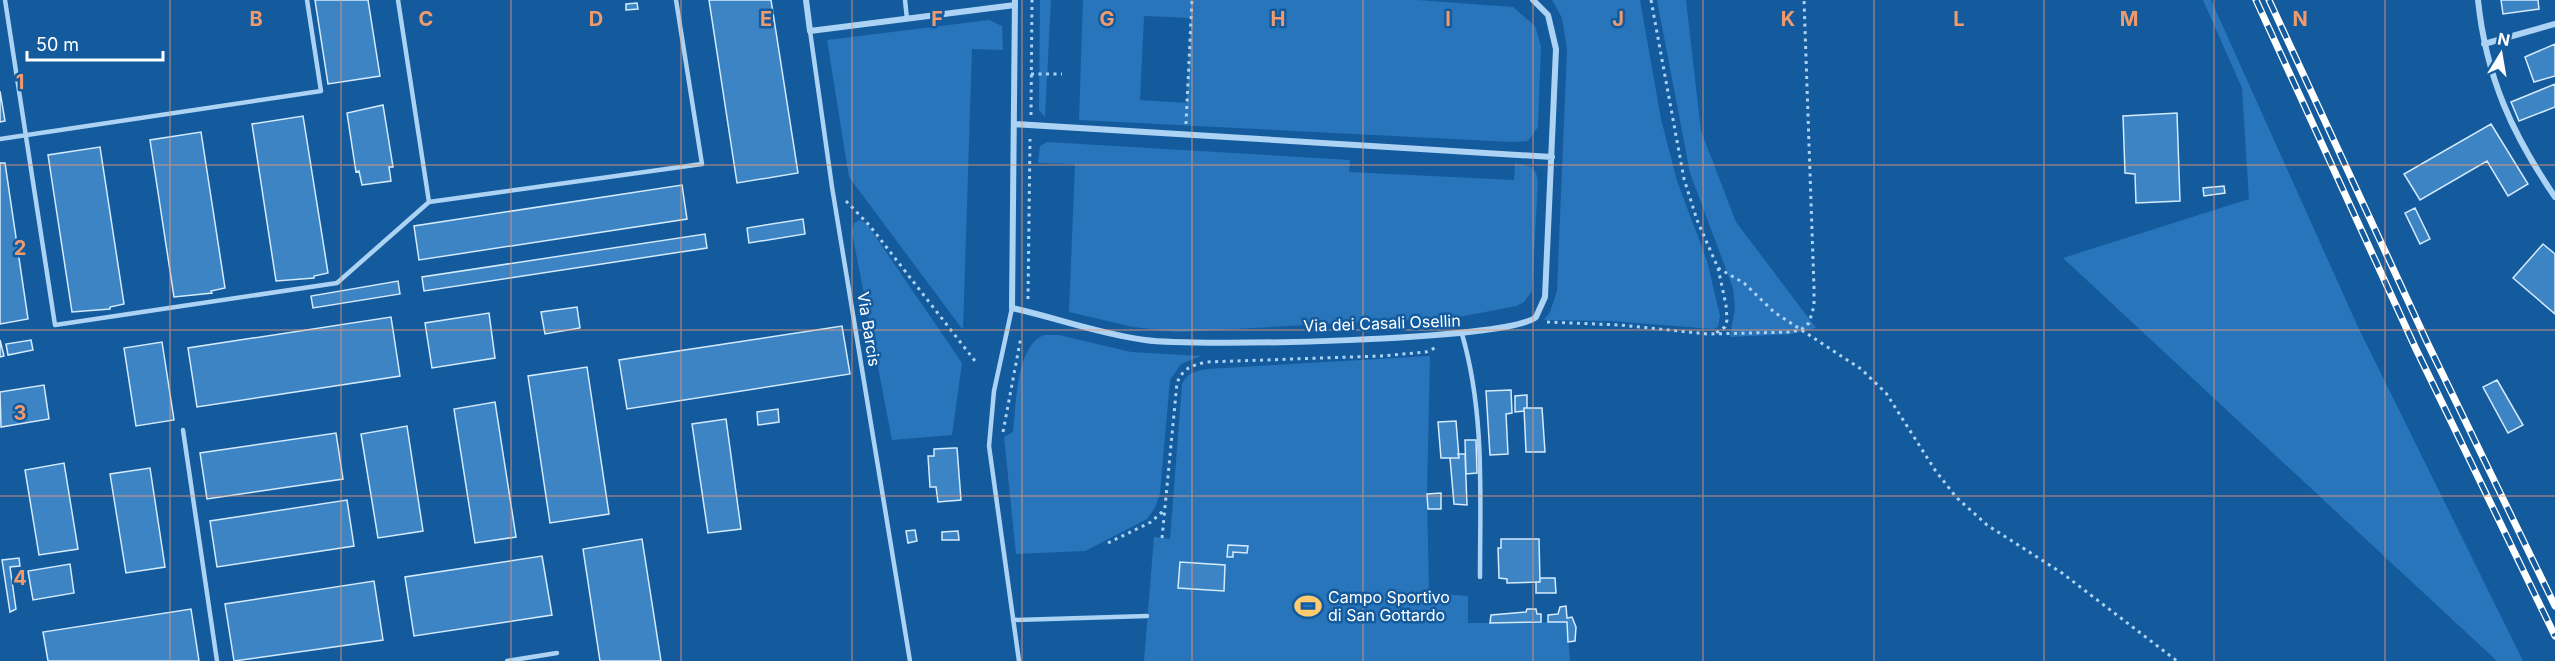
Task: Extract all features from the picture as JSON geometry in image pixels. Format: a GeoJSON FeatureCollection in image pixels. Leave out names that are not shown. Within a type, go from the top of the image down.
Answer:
{"type":"FeatureCollection","features":[{"type":"Feature","properties":{"kind":"street","name":"Via Barcis"},"geometry":{"type":"LineString","coordinates":[[806,0],[810,32]]}},
{"type":"Feature","properties":{"kind":"street"},"geometry":{"type":"LineString","coordinates":[[1014,124],[1552,157],[1556,37],[1548,15],[1533,0]]}},
{"type":"Feature","properties":{"kind":"street"},"geometry":{"type":"LineString","coordinates":[[2478,0],[2484,44],[2494,84],[2507,117],[2555,197]]}},
{"type":"Feature","properties":{"kind":"street"},"geometry":{"type":"LineString","coordinates":[[810,32],[1015,2],[1012,308]]}},
{"type":"Feature","properties":{"kind":"street"},"geometry":{"type":"LineString","coordinates":[[2484,44],[2555,24]]}},
{"type":"Feature","properties":{"kind":"street","name":"Via dei Casali Osellin"},"geometry":{"type":"LineString","coordinates":[[1012,308],[1119,336],[1180,344],[1462,334],[1518,325],[1536,317],[1543,304],[1552,157]]}},
{"type":"Feature","properties":{"kind":"lane"},"geometry":{"type":"LineString","coordinates":[[5,0],[55,325],[336,283],[429,202],[702,164],[676,0]]}},
{"type":"Feature","properties":{"kind":"lane"},"geometry":{"type":"LineString","coordinates":[[0,139],[26,133],[321,91],[307,0]]}},
{"type":"Feature","properties":{"kind":"lane"},"geometry":{"type":"LineString","coordinates":[[398,0],[429,202]]}},
{"type":"Feature","properties":{"kind":"lane"},"geometry":{"type":"LineString","coordinates":[[905,0],[907,19]]}},
{"type":"Feature","properties":{"kind":"lane","name":"Via Barcis"},"geometry":{"type":"LineString","coordinates":[[810,32],[832,187],[910,661]]}},
{"type":"Feature","properties":{"kind":"lane"},"geometry":{"type":"LineString","coordinates":[[1012,308],[994,391],[989,431],[990,459],[1019,661]]}},
{"type":"Feature","properties":{"kind":"lane"},"geometry":{"type":"LineString","coordinates":[[1462,334],[1472,370],[1478,423],[1479,577]]}},
{"type":"Feature","properties":{"kind":"lane"},"geometry":{"type":"LineString","coordinates":[[183,430],[217,661]]}},
{"type":"Feature","properties":{"kind":"lane"},"geometry":{"type":"LineString","coordinates":[[1013,620],[1147,616]]}},
{"type":"Feature","properties":{"kind":"lane"},"geometry":{"type":"LineString","coordinates":[[507,661],[557,653]]}},
{"type":"Feature","properties":{"kind":"path"},"geometry":{"type":"LineString","coordinates":[[1031,116],[1032,0]]}},
{"type":"Feature","properties":{"kind":"path"},"geometry":{"type":"LineString","coordinates":[[1186,135],[1192,0]]}},
{"type":"Feature","properties":{"kind":"path"},"geometry":{"type":"LineString","coordinates":[[1651,0],[1684,179],[1697,220],[1718,268],[1727,320],[1725,327],[1714,333]]}},
{"type":"Feature","properties":{"kind":"path"},"geometry":{"type":"LineString","coordinates":[[1545,322],[1714,333],[1774,333],[1802,329],[1812,315],[1814,288],[1804,0]]}},
{"type":"Feature","properties":{"kind":"path"},"geometry":{"type":"LineString","coordinates":[[1031,74],[1062,74]]}},
{"type":"Feature","properties":{"kind":"path"},"geometry":{"type":"LineString","coordinates":[[1028,300],[1030,139]]}},
{"type":"Feature","properties":{"kind":"path"},"geometry":{"type":"LineString","coordinates":[[832,187],[870,226],[975,361]]}},
{"type":"Feature","properties":{"kind":"path"},"geometry":{"type":"LineString","coordinates":[[1718,268],[1744,284],[1774,312],[1861,369],[1886,393],[1935,470],[1956,497],[1987,525],[2062,573],[2177,661]]}},
{"type":"Feature","properties":{"kind":"path"},"geometry":{"type":"LineString","coordinates":[[1162,538],[1177,383],[1181,372],[1190,366],[1206,362],[1426,352],[1462,334]]}},
{"type":"Feature","properties":{"kind":"path"},"geometry":{"type":"LineString","coordinates":[[1003,432],[1021,337]]}},
{"type":"Feature","properties":{"kind":"path"},"geometry":{"type":"LineString","coordinates":[[1108,543],[1151,522],[1163,511]]}},
{"type":"Feature","properties":{"kind":"shaded area"},"geometry":{"type":"Polygon","coordinates":[[[1040,0],[1051,0],[1045,117],[1039,110],[1040,0]]]}},
{"type":"Feature","properties":{"kind":"shaded area"},"geometry":{"type":"Polygon","coordinates":[[[1083,0],[1417,0],[1513,7],[1535,26],[1541,46],[1538,127],[1528,141],[1079,120],[1083,0]],[[1144,16],[1140,100],[1187,103],[1191,18],[1144,16]]]}},
{"type":"Feature","properties":{"kind":"shaded area"},"geometry":{"type":"Polygon","coordinates":[[[1552,0],[1640,0],[1661,119],[1677,181],[1707,261],[1720,316],[1718,327],[1713,329],[1611,321],[1544,320],[1550,312],[1557,291],[1567,49],[1562,18],[1552,0]]]}},
{"type":"Feature","properties":{"kind":"shaded area"},"geometry":{"type":"Polygon","coordinates":[[[1657,0],[1686,0],[1701,131],[1736,222],[1816,328],[1791,334],[1730,337],[1735,308],[1733,288],[1690,173],[1657,0]]]}},
{"type":"Feature","properties":{"kind":"shaded area"},"geometry":{"type":"Polygon","coordinates":[[[2203,0],[2211,0],[2358,327],[2523,661],[2497,661],[2063,258],[2249,199],[2242,88],[2203,0]]]}},
{"type":"Feature","properties":{"kind":"shaded area"},"geometry":{"type":"Polygon","coordinates":[[[989,20],[1002,26],[1003,50],[972,49],[963,330],[849,177],[827,40],[989,20]]]}},
{"type":"Feature","properties":{"kind":"shaded area"},"geometry":{"type":"Polygon","coordinates":[[[1047,142],[1350,160],[1349,172],[1514,180],[1515,163],[1531,167],[1538,181],[1532,291],[1524,302],[1516,306],[1459,317],[1178,332],[1133,327],[1069,312],[1075,164],[1038,163],[1040,146],[1047,142]]]}},
{"type":"Feature","properties":{"kind":"shaded area"},"geometry":{"type":"Polygon","coordinates":[[[860,220],[867,224],[962,363],[952,435],[892,440],[852,232],[854,223],[860,220]]]}},
{"type":"Feature","properties":{"kind":"shaded area"},"geometry":{"type":"Polygon","coordinates":[[[1044,335],[1059,335],[1131,352],[1201,356],[1181,364],[1170,380],[1160,493],[1155,508],[1147,519],[1085,551],[1016,554],[1004,437],[1013,432],[1019,378],[1023,363],[1035,341],[1044,335]]]}},
{"type":"Feature","properties":{"kind":"shaded area"},"geometry":{"type":"Polygon","coordinates":[[[1430,356],[1427,494],[1429,593],[1468,596],[1468,623],[1567,622],[1570,661],[1144,661],[1154,537],[1170,539],[1182,384],[1186,377],[1207,369],[1430,356]]]}},
{"type":"Feature","properties":{"kind":"building"},"geometry":{"type":"Polygon","coordinates":[[[315,0],[368,0],[380,76],[328,84],[315,0]]]}},
{"type":"Feature","properties":{"kind":"building"},"geometry":{"type":"Polygon","coordinates":[[[709,0],[771,0],[798,173],[737,183],[709,0]]]}},
{"type":"Feature","properties":{"kind":"building"},"geometry":{"type":"Polygon","coordinates":[[[2501,0],[2538,0],[2539,9],[2503,14],[2501,0]]]}},
{"type":"Feature","properties":{"kind":"building"},"geometry":{"type":"Polygon","coordinates":[[[637,3],[638,9],[626,10],[626,4],[637,3]]]}},
{"type":"Feature","properties":{"kind":"building"},"geometry":{"type":"Polygon","coordinates":[[[2555,44],[2555,76],[2534,82],[2525,57],[2555,44]]]}},
{"type":"Feature","properties":{"kind":"building"},"geometry":{"type":"Polygon","coordinates":[[[2555,84],[2555,107],[2519,121],[2511,102],[2555,84]]]}},
{"type":"Feature","properties":{"kind":"building"},"geometry":{"type":"Polygon","coordinates":[[[0,91],[5,121],[0,122],[0,91]]]}},
{"type":"Feature","properties":{"kind":"building"},"geometry":{"type":"Polygon","coordinates":[[[383,105],[393,167],[389,167],[391,181],[362,185],[359,171],[356,172],[347,113],[383,105]]]}},
{"type":"Feature","properties":{"kind":"building"},"geometry":{"type":"Polygon","coordinates":[[[2177,113],[2180,201],[2136,203],[2135,174],[2125,173],[2123,116],[2177,113]]]}},
{"type":"Feature","properties":{"kind":"building"},"geometry":{"type":"Polygon","coordinates":[[[303,116],[328,273],[314,276],[314,278],[276,281],[252,124],[303,116]]]}},
{"type":"Feature","properties":{"kind":"building"},"geometry":{"type":"Polygon","coordinates":[[[2491,124],[2528,184],[2508,196],[2487,161],[2420,200],[2404,174],[2491,124]]]}},
{"type":"Feature","properties":{"kind":"building"},"geometry":{"type":"Polygon","coordinates":[[[201,132],[225,288],[211,291],[212,293],[174,297],[150,140],[201,132]]]}},
{"type":"Feature","properties":{"kind":"building"},"geometry":{"type":"Polygon","coordinates":[[[100,147],[124,304],[110,307],[110,309],[72,312],[48,155],[100,147]]]}},
{"type":"Feature","properties":{"kind":"building"},"geometry":{"type":"Polygon","coordinates":[[[0,163],[5,163],[28,319],[0,324],[0,163]]]}},
{"type":"Feature","properties":{"kind":"building"},"geometry":{"type":"Polygon","coordinates":[[[682,185],[687,219],[419,260],[414,226],[682,185]]]}},
{"type":"Feature","properties":{"kind":"building"},"geometry":{"type":"Polygon","coordinates":[[[2224,186],[2225,193],[2204,196],[2203,188],[2224,186]]]}},
{"type":"Feature","properties":{"kind":"building"},"geometry":{"type":"Polygon","coordinates":[[[2415,208],[2430,239],[2420,244],[2405,213],[2415,208]]]}},
{"type":"Feature","properties":{"kind":"building"},"geometry":{"type":"Polygon","coordinates":[[[803,219],[805,234],[749,243],[747,228],[803,219]]]}},
{"type":"Feature","properties":{"kind":"building"},"geometry":{"type":"Polygon","coordinates":[[[705,234],[707,248],[424,291],[422,277],[705,234]]]}},
{"type":"Feature","properties":{"kind":"building"},"geometry":{"type":"Polygon","coordinates":[[[2543,244],[2555,254],[2555,314],[2513,278],[2543,244]]]}},
{"type":"Feature","properties":{"kind":"building"},"geometry":{"type":"Polygon","coordinates":[[[398,281],[400,294],[313,308],[311,296],[398,281]]]}},
{"type":"Feature","properties":{"kind":"building"},"geometry":{"type":"Polygon","coordinates":[[[577,307],[580,328],[545,334],[541,312],[577,307]]]}},
{"type":"Feature","properties":{"kind":"building"},"geometry":{"type":"Polygon","coordinates":[[[489,313],[495,358],[432,368],[425,323],[489,313]]]}},
{"type":"Feature","properties":{"kind":"building"},"geometry":{"type":"Polygon","coordinates":[[[391,317],[400,376],[197,407],[188,348],[391,317]]]}},
{"type":"Feature","properties":{"kind":"building"},"geometry":{"type":"Polygon","coordinates":[[[842,326],[850,374],[627,409],[619,360],[842,326]]]}},
{"type":"Feature","properties":{"kind":"building"},"geometry":{"type":"Polygon","coordinates":[[[0,340],[4,356],[0,357],[0,340]]]}},
{"type":"Feature","properties":{"kind":"building"},"geometry":{"type":"Polygon","coordinates":[[[31,340],[33,350],[8,355],[6,344],[31,340]]]}},
{"type":"Feature","properties":{"kind":"building"},"geometry":{"type":"Polygon","coordinates":[[[162,342],[174,420],[136,426],[124,348],[162,342]]]}},
{"type":"Feature","properties":{"kind":"building"},"geometry":{"type":"Polygon","coordinates":[[[587,367],[609,514],[550,523],[528,376],[587,367]]]}},
{"type":"Feature","properties":{"kind":"building"},"geometry":{"type":"Polygon","coordinates":[[[2497,380],[2523,425],[2508,433],[2483,387],[2497,380]]]}},
{"type":"Feature","properties":{"kind":"building"},"geometry":{"type":"Polygon","coordinates":[[[44,385],[49,419],[1,427],[0,392],[44,385]]]}},
{"type":"Feature","properties":{"kind":"building"},"geometry":{"type":"Polygon","coordinates":[[[1511,390],[1512,413],[1506,414],[1508,454],[1490,455],[1486,391],[1511,390]]]}},
{"type":"Feature","properties":{"kind":"building"},"geometry":{"type":"Polygon","coordinates":[[[1527,395],[1527,408],[1524,408],[1524,411],[1515,412],[1515,396],[1527,395]]]}},
{"type":"Feature","properties":{"kind":"building"},"geometry":{"type":"Polygon","coordinates":[[[495,402],[516,537],[475,543],[454,409],[495,402]]]}},
{"type":"Feature","properties":{"kind":"building"},"geometry":{"type":"Polygon","coordinates":[[[1524,408],[1542,408],[1545,452],[1526,452],[1524,408]]]}},
{"type":"Feature","properties":{"kind":"building"},"geometry":{"type":"Polygon","coordinates":[[[778,409],[779,422],[758,425],[757,412],[778,409]]]}},
{"type":"Feature","properties":{"kind":"building"},"geometry":{"type":"Polygon","coordinates":[[[726,419],[741,529],[708,533],[692,424],[726,419]]]}},
{"type":"Feature","properties":{"kind":"building"},"geometry":{"type":"Polygon","coordinates":[[[1456,421],[1459,458],[1441,458],[1438,422],[1456,421]]]}},
{"type":"Feature","properties":{"kind":"building"},"geometry":{"type":"Polygon","coordinates":[[[407,426],[423,531],[378,538],[361,434],[407,426]]]}},
{"type":"Feature","properties":{"kind":"building"},"geometry":{"type":"Polygon","coordinates":[[[336,433],[343,479],[207,499],[200,453],[336,433]]]}},
{"type":"Feature","properties":{"kind":"building"},"geometry":{"type":"Polygon","coordinates":[[[1465,440],[1476,440],[1477,473],[1466,474],[1465,440]]]}},
{"type":"Feature","properties":{"kind":"building"},"geometry":{"type":"Polygon","coordinates":[[[957,448],[961,500],[938,502],[936,487],[930,487],[928,456],[934,456],[934,449],[957,448]]]}},
{"type":"Feature","properties":{"kind":"building"},"geometry":{"type":"Polygon","coordinates":[[[1458,454],[1465,454],[1467,505],[1454,504],[1450,458],[1459,458],[1458,454]]]}},
{"type":"Feature","properties":{"kind":"building"},"geometry":{"type":"Polygon","coordinates":[[[64,463],[78,549],[39,555],[25,470],[64,463]]]}},
{"type":"Feature","properties":{"kind":"building"},"geometry":{"type":"Polygon","coordinates":[[[150,468],[165,567],[126,573],[110,474],[150,468]]]}},
{"type":"Feature","properties":{"kind":"building"},"geometry":{"type":"Polygon","coordinates":[[[1441,493],[1441,509],[1428,509],[1427,494],[1441,493]]]}},
{"type":"Feature","properties":{"kind":"building"},"geometry":{"type":"Polygon","coordinates":[[[347,500],[354,546],[217,567],[210,521],[347,500]]]}},
{"type":"Feature","properties":{"kind":"building"},"geometry":{"type":"Polygon","coordinates":[[[915,530],[917,541],[908,543],[906,531],[915,530]]]}},
{"type":"Feature","properties":{"kind":"building"},"geometry":{"type":"Polygon","coordinates":[[[958,531],[959,540],[942,540],[942,532],[958,531]]]}},
{"type":"Feature","properties":{"kind":"building"},"geometry":{"type":"Polygon","coordinates":[[[642,539],[661,661],[600,661],[583,549],[642,539]]]}},
{"type":"Feature","properties":{"kind":"building"},"geometry":{"type":"Polygon","coordinates":[[[1501,539],[1539,539],[1540,582],[1507,583],[1507,579],[1499,578],[1498,548],[1501,548],[1501,539]]]}},
{"type":"Feature","properties":{"kind":"building"},"geometry":{"type":"Polygon","coordinates":[[[1228,545],[1248,546],[1247,553],[1233,552],[1233,557],[1227,557],[1228,545]]]}},
{"type":"Feature","properties":{"kind":"building"},"geometry":{"type":"Polygon","coordinates":[[[542,556],[552,615],[414,636],[405,577],[542,556]]]}},
{"type":"Feature","properties":{"kind":"building"},"geometry":{"type":"Polygon","coordinates":[[[19,558],[20,566],[10,567],[16,609],[10,612],[2,560],[19,558]]]}},
{"type":"Feature","properties":{"kind":"building"},"geometry":{"type":"Polygon","coordinates":[[[1180,562],[1225,565],[1224,591],[1178,588],[1180,562]]]}},
{"type":"Feature","properties":{"kind":"building"},"geometry":{"type":"Polygon","coordinates":[[[70,564],[74,593],[33,600],[28,571],[70,564]]]}},
{"type":"Feature","properties":{"kind":"building"},"geometry":{"type":"Polygon","coordinates":[[[1540,578],[1555,578],[1556,593],[1536,593],[1536,582],[1540,582],[1540,578]]]}},
{"type":"Feature","properties":{"kind":"building"},"geometry":{"type":"Polygon","coordinates":[[[374,581],[383,640],[234,661],[225,604],[374,581]]]}},
{"type":"Feature","properties":{"kind":"building"},"geometry":{"type":"Polygon","coordinates":[[[1566,606],[1567,618],[1572,617],[1576,627],[1575,641],[1568,642],[1567,622],[1548,622],[1548,615],[1558,614],[1560,607],[1566,606]]]}},
{"type":"Feature","properties":{"kind":"building"},"geometry":{"type":"Polygon","coordinates":[[[191,609],[199,661],[48,661],[43,632],[191,609]]]}},
{"type":"Feature","properties":{"kind":"building"},"geometry":{"type":"Polygon","coordinates":[[[1527,609],[1536,609],[1537,614],[1541,614],[1541,622],[1490,623],[1491,615],[1526,612],[1527,609]]]}},
{"type":"Feature","properties":{"kind":"railway"},"geometry":{"type":"LineString","coordinates":[[2256,0],[2415,347],[2555,636]]}},
{"type":"Feature","properties":{"kind":"railway"},"geometry":{"type":"LineString","coordinates":[[2269,0],[2427,342],[2555,606]]}},
{"type":"Feature","properties":{"kind":"place","name":"Campo Sportivo di San Gottardo"},"geometry":{"type":"Point","coordinates":[1308,606]}}]}
